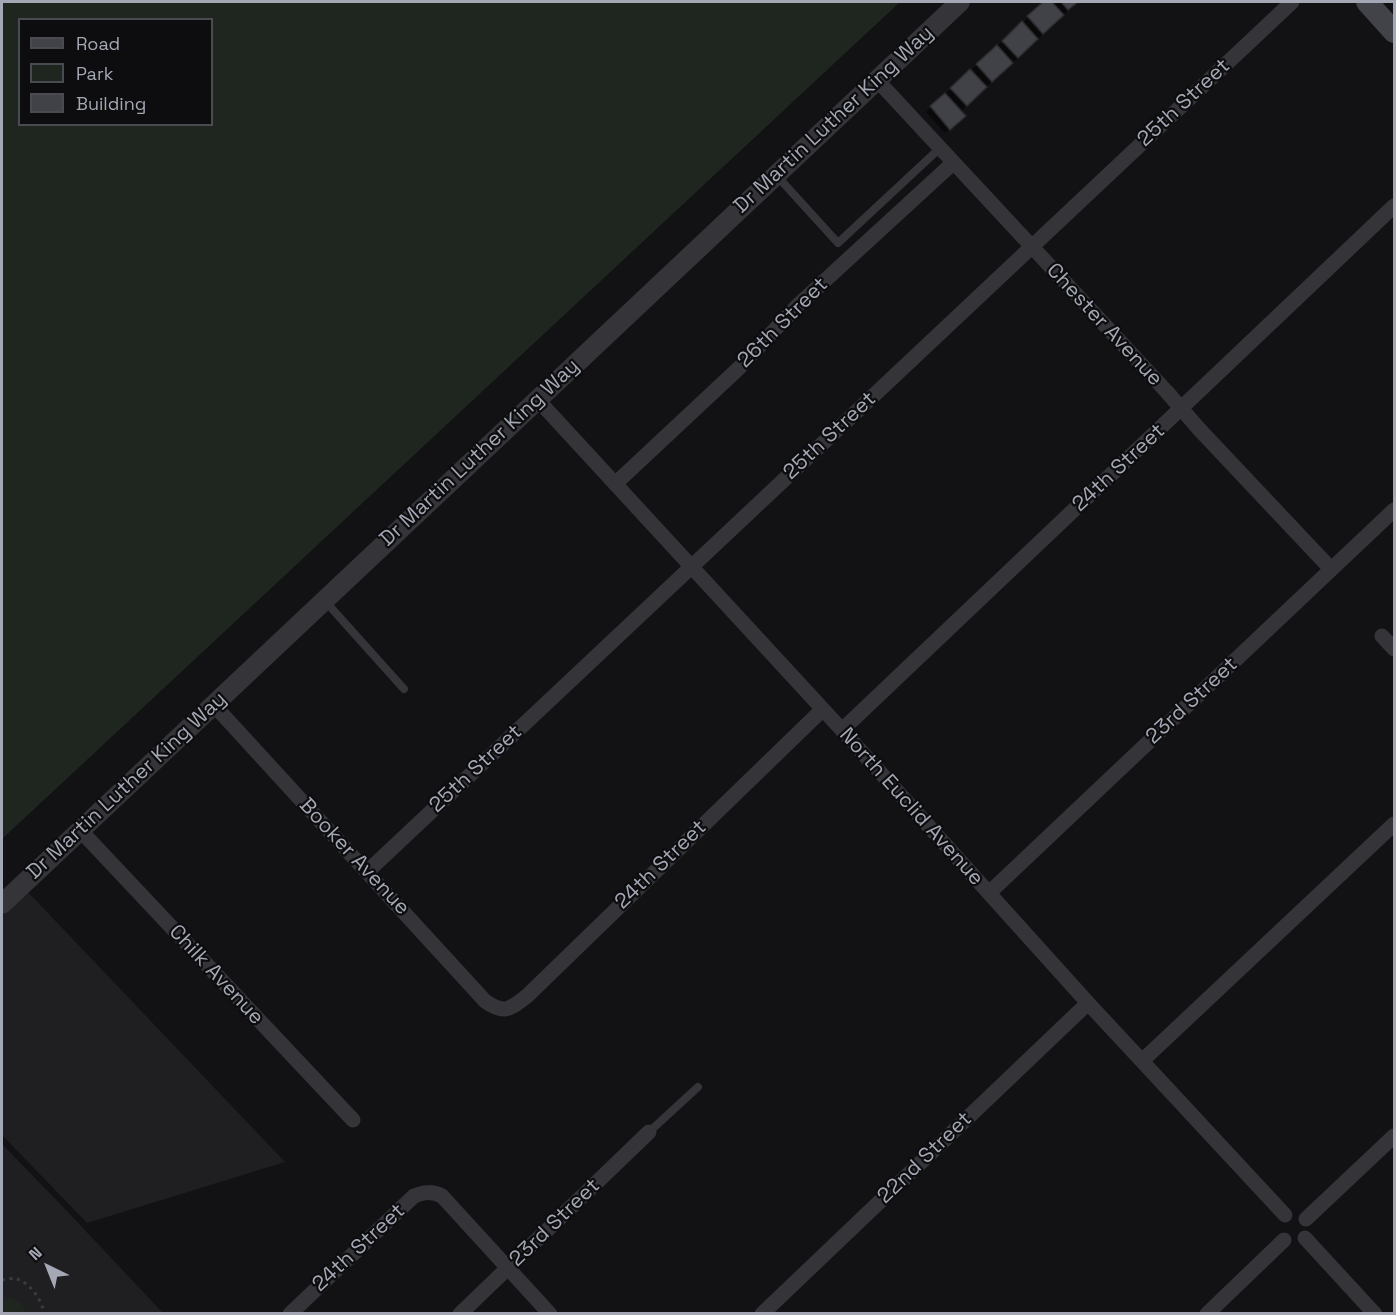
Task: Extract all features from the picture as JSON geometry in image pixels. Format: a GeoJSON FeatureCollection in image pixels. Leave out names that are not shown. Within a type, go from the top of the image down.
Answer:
{"type":"FeatureCollection","features":[{"type":"Feature","properties":{"kind":"main road"},"geometry":{"type":"LineString","coordinates":[[1367,2],[1395,32]]}},
{"type":"Feature","properties":{"kind":"street","name":"Dr Martin Luther King Way"},"geometry":{"type":"LineString","coordinates":[[2,904],[960,2]]}},
{"type":"Feature","properties":{"kind":"street","name":"25th Street"},"geometry":{"type":"LineString","coordinates":[[368,871],[1292,2]]}},
{"type":"Feature","properties":{"kind":"street","name":"Chester Avenue"},"geometry":{"type":"LineString","coordinates":[[877,80],[1331,569]]}},
{"type":"Feature","properties":{"kind":"street","name":"26th Street"},"geometry":{"type":"LineString","coordinates":[[615,484],[739,368],[796,307],[953,163]]}},
{"type":"Feature","properties":{"kind":"street","name":"24th Street"},"geometry":{"type":"LineString","coordinates":[[842,730],[1395,206]]}},
{"type":"Feature","properties":{"kind":"street","name":"North Euclid Avenue"},"geometry":{"type":"LineString","coordinates":[[537,399],[842,730],[1088,1003],[1285,1215]]}},
{"type":"Feature","properties":{"kind":"street","name":"23rd Street"},"geometry":{"type":"LineString","coordinates":[[989,893],[1395,510]]}},
{"type":"Feature","properties":{"kind":"street"},"geometry":{"type":"LineString","coordinates":[[1382,636],[1395,649]]}},
{"type":"Feature","properties":{"kind":"street","name":"Booker Avenue"},"geometry":{"type":"LineString","coordinates":[[213,704],[485,1001],[495,1008]]}},
{"type":"Feature","properties":{"kind":"street","name":"24th Street"},"geometry":{"type":"LineString","coordinates":[[495,1008],[503,1010],[512,1008],[527,996],[822,710]]}},
{"type":"Feature","properties":{"kind":"street"},"geometry":{"type":"LineString","coordinates":[[1143,1060],[1395,824]]}},
{"type":"Feature","properties":{"kind":"street","name":"Chilk Avenue"},"geometry":{"type":"LineString","coordinates":[[80,830],[353,1120]]}},
{"type":"Feature","properties":{"kind":"street","name":"22nd Street"},"geometry":{"type":"LineString","coordinates":[[762,1314],[1088,1003]]}},
{"type":"Feature","properties":{"kind":"street","name":"23rd Street"},"geometry":{"type":"LineString","coordinates":[[460,1314],[649,1132]]}},
{"type":"Feature","properties":{"kind":"street"},"geometry":{"type":"LineString","coordinates":[[1375,1314],[1305,1238],[1306,1219],[1395,1136]]}},
{"type":"Feature","properties":{"kind":"street","name":"24th Street"},"geometry":{"type":"LineString","coordinates":[[290,1314],[414,1196],[423,1192],[432,1192],[442,1196],[508,1268]]}},
{"type":"Feature","properties":{"kind":"street"},"geometry":{"type":"LineString","coordinates":[[1284,1240],[1285,1215],[1306,1219]]}},
{"type":"Feature","properties":{"kind":"street"},"geometry":{"type":"LineString","coordinates":[[1207,1314],[1284,1240],[1305,1238]]}},
{"type":"Feature","properties":{"kind":"street"},"geometry":{"type":"LineString","coordinates":[[508,1268],[550,1314]]}},
{"type":"Feature","properties":{"kind":"lane"},"geometry":{"type":"LineString","coordinates":[[776,175],[837,243],[940,148]]}},
{"type":"Feature","properties":{"kind":"lane"},"geometry":{"type":"LineString","coordinates":[[324,600],[404,688]]}},
{"type":"Feature","properties":{"kind":"lane"},"geometry":{"type":"LineString","coordinates":[[649,1132],[698,1087]]}},
{"type":"Feature","properties":{"kind":"path"},"geometry":{"type":"LineString","coordinates":[[2,1280],[16,1279],[26,1286],[42,1302],[44,1314]]}},
{"type":"Feature","properties":{"kind":"shaded area"},"geometry":{"type":"Polygon","coordinates":[[[27,891],[285,1162],[87,1223],[2,1135],[2,916],[27,891]]]}},
{"type":"Feature","properties":{"kind":"shaded area"},"geometry":{"type":"Polygon","coordinates":[[[2,1144],[66,1210],[163,1313],[2,1313],[2,1144]]]}},
{"type":"Feature","properties":{"kind":"green space"},"geometry":{"type":"Polygon","coordinates":[[[2,2],[900,2],[2,839],[2,2]]]}},
{"type":"Feature","properties":{"kind":"green space"},"geometry":{"type":"Polygon","coordinates":[[[11,1297],[23,1305],[25,1313],[2,1313],[2,1300],[11,1297]]]}},
{"type":"Feature","properties":{"kind":"building"},"geometry":{"type":"Polygon","coordinates":[[[1043,2],[1052,2],[1064,15],[1043,34],[1027,16],[1043,2]]]}},
{"type":"Feature","properties":{"kind":"building"},"geometry":{"type":"Polygon","coordinates":[[[1061,2],[1078,2],[1068,10],[1061,2]]]}},
{"type":"Feature","properties":{"kind":"building"},"geometry":{"type":"Polygon","coordinates":[[[1022,21],[1038,39],[1018,58],[1002,41],[1022,21]]]}},
{"type":"Feature","properties":{"kind":"building"},"geometry":{"type":"Polygon","coordinates":[[[997,45],[1013,63],[992,82],[976,64],[997,45]]]}},
{"type":"Feature","properties":{"kind":"building"},"geometry":{"type":"Polygon","coordinates":[[[970,69],[987,87],[967,106],[950,88],[970,69]]]}},
{"type":"Feature","properties":{"kind":"building"},"geometry":{"type":"Polygon","coordinates":[[[945,93],[966,116],[950,130],[930,106],[945,93]]]}}]}
